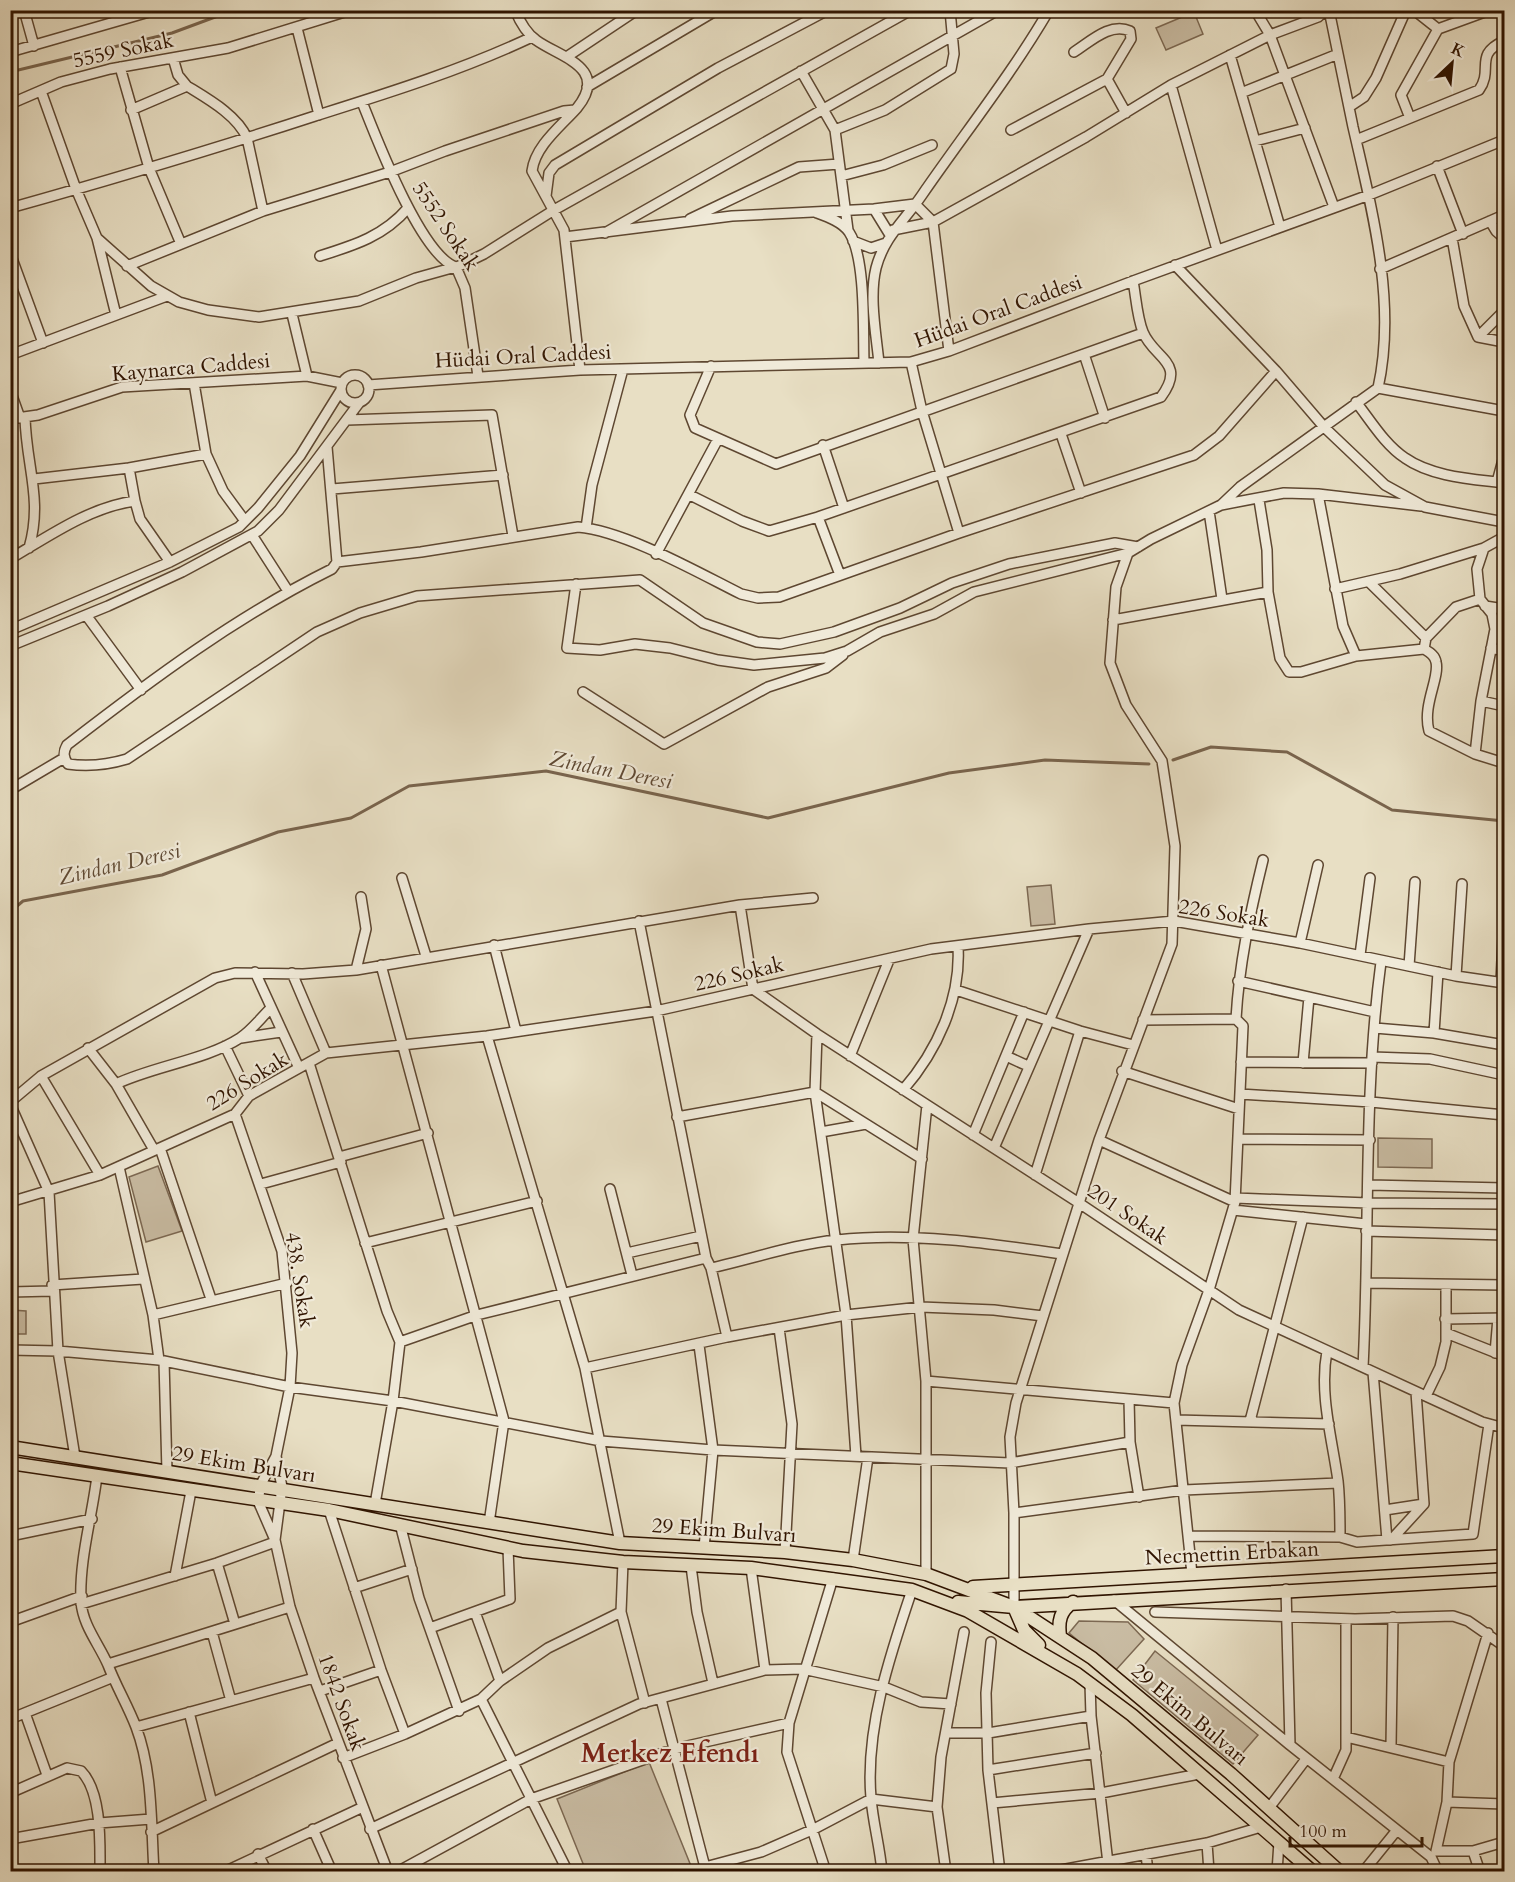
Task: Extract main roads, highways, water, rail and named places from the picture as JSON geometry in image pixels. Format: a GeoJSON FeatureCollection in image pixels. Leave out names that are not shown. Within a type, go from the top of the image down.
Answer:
{"type":"FeatureCollection","features":[{"type":"Feature","properties":{"kind":"main road","name":"29 Ekim Bulvarı"},"geometry":{"type":"LineString","coordinates":[[10,1446],[166,1472],[282,1487],[620,1543],[786,1552],[853,1560],[926,1574],[1014,1607],[1060,1636],[1108,1671],[1269,1808],[1340,1872]]}},
{"type":"Feature","properties":{"kind":"main road","name":"29 Ekim Bulvarı"},"geometry":{"type":"LineString","coordinates":[[10,1463],[329,1510],[508,1548],[623,1563],[752,1568],[912,1590],[968,1611],[1058,1662],[1090,1683],[1132,1715],[1313,1872]]}},
{"type":"Feature","properties":{"kind":"main road","name":"Necmettin Erbakan"},"geometry":{"type":"LineString","coordinates":[[962,1586],[1014,1586],[1504,1556]]}},
{"type":"Feature","properties":{"kind":"main road","name":"Necmettin Erbakan"},"geometry":{"type":"LineString","coordinates":[[928,1596],[979,1605],[1014,1607],[1286,1589],[1504,1579]]}},
{"type":"Feature","properties":{"kind":"main road"},"geometry":{"type":"LineString","coordinates":[[1060,1636],[1060,1616],[1073,1602]]}},
{"type":"Feature","properties":{"kind":"main road"},"geometry":{"type":"LineString","coordinates":[[1014,1607],[1028,1634],[1058,1662]]}},
{"type":"Feature","properties":{"kind":"waterway"},"geometry":{"type":"LineString","coordinates":[[10,72],[172,33],[234,10]]}},
{"type":"Feature","properties":{"kind":"waterway","name":"Zindan Deresi"},"geometry":{"type":"LineString","coordinates":[[1173,760],[1211,747],[1287,752],[1392,810],[1504,821]]}},
{"type":"Feature","properties":{"kind":"waterway","name":"Zindan Deresi"},"geometry":{"type":"LineString","coordinates":[[10,912],[23,901],[162,875],[278,832],[351,818],[409,786],[546,771],[768,818],[949,773],[1045,760],[1149,764]]}},
{"type":"Feature","properties":{"kind":"district","name":"Merkez Efendı"},"geometry":{"type":"Point","coordinates":[670,1753]}}]}
